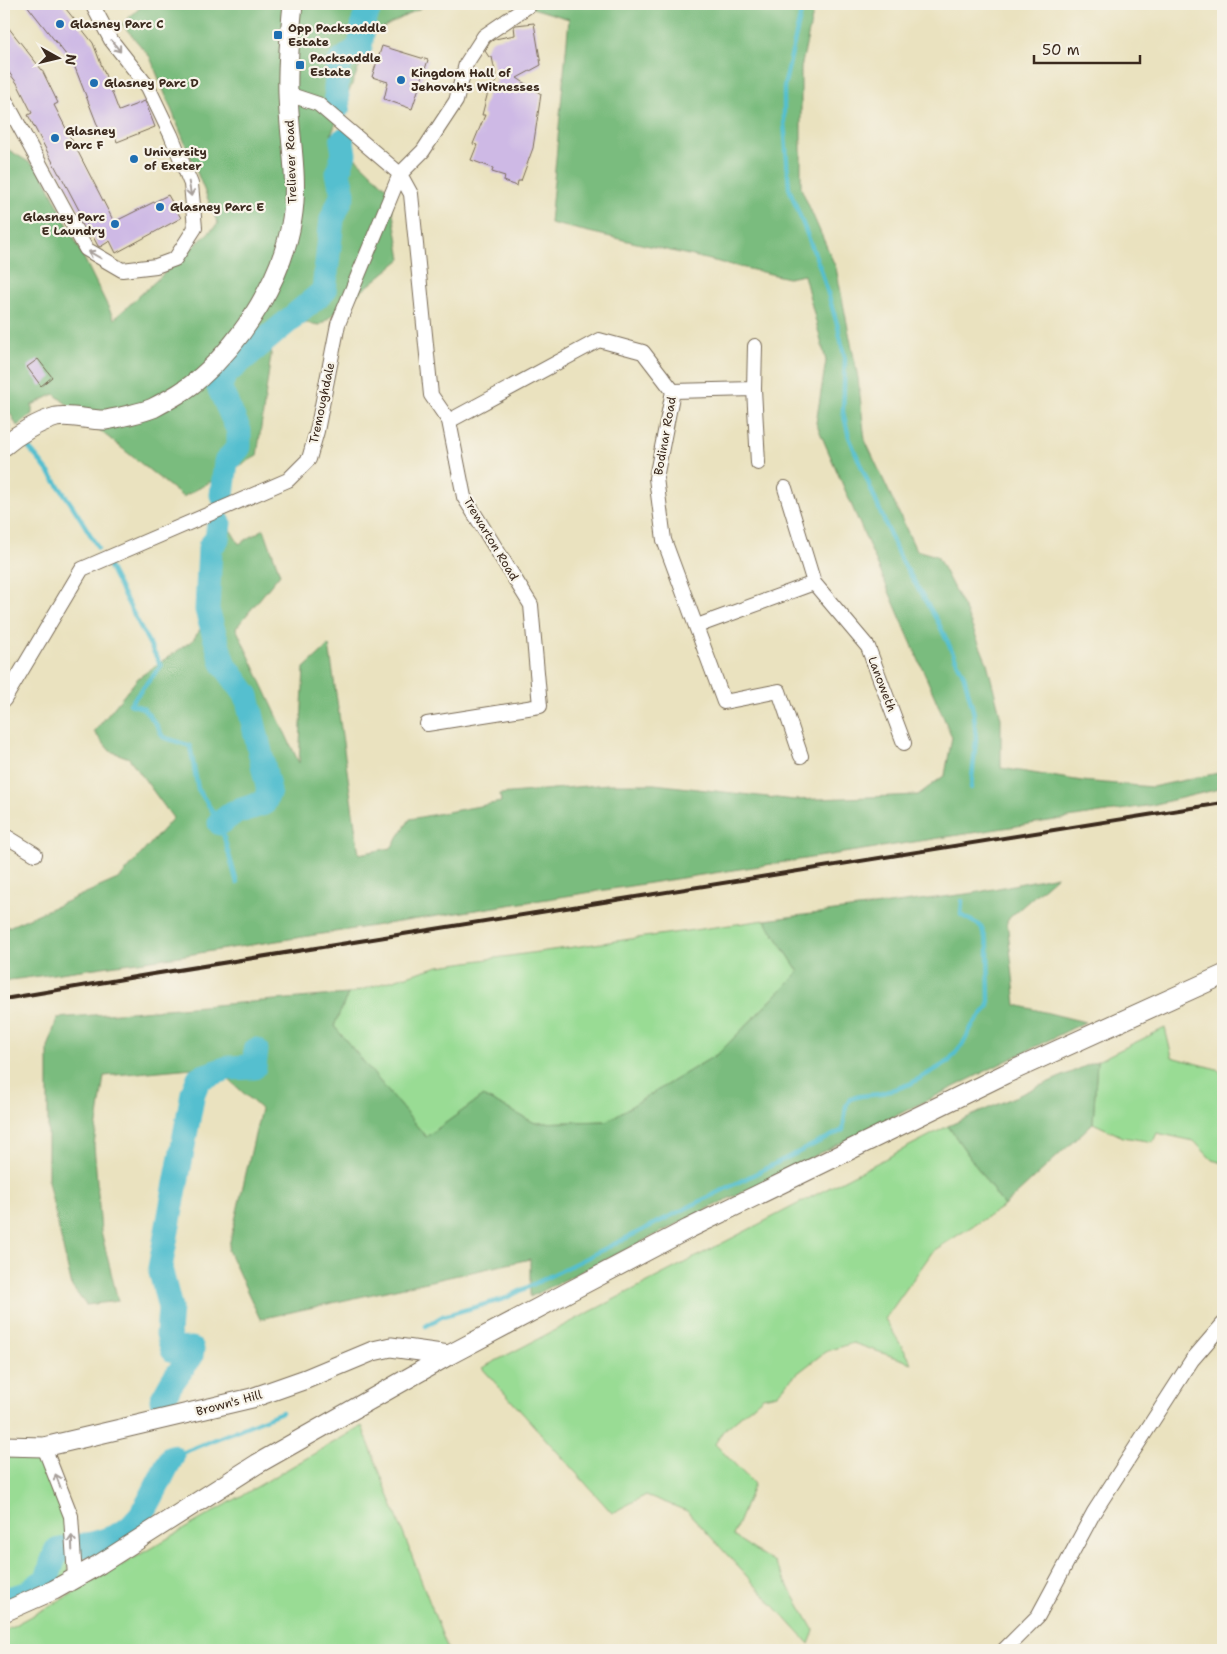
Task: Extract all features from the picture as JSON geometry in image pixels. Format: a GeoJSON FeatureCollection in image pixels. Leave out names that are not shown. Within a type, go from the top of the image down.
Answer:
{"type":"FeatureCollection","features":[{"type":"Feature","properties":{"kind":"main road","name":"Treliever Road"},"geometry":{"type":"LineString","coordinates":[[4,446],[35,425],[58,417],[105,420],[150,409],[175,396],[201,378],[236,340],[261,301],[283,257],[292,219],[294,181],[288,94],[288,64],[293,4]]}},
{"type":"Feature","properties":{"kind":"main road"},"geometry":{"type":"LineString","coordinates":[[4,1612],[54,1590],[74,1573],[100,1564],[257,1464],[449,1355],[706,1221],[1005,1074],[1223,975]]}},
{"type":"Feature","properties":{"kind":"main road","name":"Brown's Hill"},"geometry":{"type":"LineString","coordinates":[[4,1446],[44,1447],[252,1398],[306,1379],[373,1351],[391,1347],[449,1355]]}},
{"type":"Feature","properties":{"kind":"street"},"geometry":{"type":"LineString","coordinates":[[4,98],[86,249],[122,270],[156,266],[176,259],[195,228],[190,184],[171,135],[148,87],[111,40],[92,4]]}},
{"type":"Feature","properties":{"kind":"street","name":"Tremoughdale"},"geometry":{"type":"LineString","coordinates":[[4,700],[82,568],[288,480],[309,459],[317,431],[338,324],[400,174],[423,151],[456,101],[466,64],[484,36],[531,4]]}},
{"type":"Feature","properties":{"kind":"street"},"geometry":{"type":"LineString","coordinates":[[288,94],[318,104],[400,174]]}},
{"type":"Feature","properties":{"kind":"street","name":"Trewarton Road"},"geometry":{"type":"LineString","coordinates":[[400,174],[410,194],[431,395],[449,421],[464,497],[531,605],[540,706],[428,724]]}},
{"type":"Feature","properties":{"kind":"street","name":"Bodinar Road"},"geometry":{"type":"LineString","coordinates":[[449,421],[599,340],[643,352],[673,391],[656,478],[664,540],[724,702],[779,691],[801,756]]}},
{"type":"Feature","properties":{"kind":"street"},"geometry":{"type":"LineString","coordinates":[[755,346],[754,389],[758,463]]}},
{"type":"Feature","properties":{"kind":"street"},"geometry":{"type":"LineString","coordinates":[[673,391],[754,389]]}},
{"type":"Feature","properties":{"kind":"street","name":"Lanoweth"},"geometry":{"type":"LineString","coordinates":[[785,488],[814,583],[868,647],[904,743]]}},
{"type":"Feature","properties":{"kind":"street"},"geometry":{"type":"LineString","coordinates":[[697,626],[814,583]]}},
{"type":"Feature","properties":{"kind":"street"},"geometry":{"type":"LineString","coordinates":[[4,835],[35,854]]}},
{"type":"Feature","properties":{"kind":"street"},"geometry":{"type":"LineString","coordinates":[[1004,1650],[1038,1616],[1094,1512],[1192,1360],[1223,1324]]}},
{"type":"Feature","properties":{"kind":"street"},"geometry":{"type":"LineString","coordinates":[[44,1447],[71,1516],[74,1573]]}},
{"type":"Feature","properties":{"kind":"green space"},"geometry":{"type":"Polygon","coordinates":[[[144,4],[428,4],[373,33],[331,135],[389,190],[401,259],[320,325],[276,319],[257,456],[183,497],[54,394],[32,405],[32,414],[17,426],[4,401],[4,147],[40,169],[114,319],[218,224],[150,57],[122,24],[144,4]]]}},
{"type":"Feature","properties":{"kind":"green space"},"geometry":{"type":"Polygon","coordinates":[[[519,4],[815,4],[801,68],[801,188],[836,268],[858,378],[865,440],[916,550],[937,556],[966,612],[987,663],[1001,718],[1001,768],[1082,781],[1152,787],[1223,772],[1223,788],[1152,805],[180,956],[4,981],[4,929],[120,878],[173,818],[129,758],[110,751],[94,732],[138,678],[193,640],[203,625],[211,527],[224,519],[239,544],[264,529],[280,574],[236,628],[299,763],[304,668],[329,645],[359,854],[391,848],[410,819],[501,802],[500,794],[608,784],[654,784],[794,800],[918,795],[945,775],[952,737],[816,423],[826,361],[804,275],[788,278],[550,223],[569,19],[519,4]]]}},
{"type":"Feature","properties":{"kind":"green space"},"geometry":{"type":"Polygon","coordinates":[[[1057,876],[1007,920],[1016,1005],[1085,1022],[530,1297],[530,1259],[260,1319],[228,1250],[261,1109],[214,1066],[104,1076],[94,1145],[101,1231],[118,1301],[86,1305],[72,1287],[48,1181],[48,1048],[57,1018],[348,994],[334,1026],[426,1137],[483,1096],[535,1123],[607,1121],[719,1053],[799,972],[765,920],[974,893],[1057,876]]]}},
{"type":"Feature","properties":{"kind":"green space"},"geometry":{"type":"Polygon","coordinates":[[[765,920],[799,972],[719,1053],[607,1121],[535,1123],[483,1096],[426,1137],[334,1026],[348,994],[439,966],[765,920]]]}},
{"type":"Feature","properties":{"kind":"green space"},"geometry":{"type":"Polygon","coordinates":[[[1165,1028],[1172,1057],[1217,1069],[1223,1075],[1223,1163],[1212,1160],[1194,1141],[1157,1133],[1153,1142],[1123,1137],[1093,1123],[1097,1061],[1165,1028]]]}},
{"type":"Feature","properties":{"kind":"green space"},"geometry":{"type":"Polygon","coordinates":[[[1097,1061],[1093,1123],[1004,1206],[948,1126],[1097,1061]]]}},
{"type":"Feature","properties":{"kind":"green space"},"geometry":{"type":"Polygon","coordinates":[[[948,1126],[1004,1206],[933,1251],[885,1319],[912,1363],[853,1343],[825,1352],[794,1376],[777,1394],[763,1397],[723,1431],[715,1444],[754,1484],[733,1536],[775,1563],[814,1631],[809,1644],[687,1511],[646,1495],[612,1513],[482,1368],[948,1126]]]}},
{"type":"Feature","properties":{"kind":"green space"},"geometry":{"type":"Polygon","coordinates":[[[362,1426],[448,1650],[4,1650],[4,1633],[7,1629],[70,1595],[362,1426]]]}},
{"type":"Feature","properties":{"kind":"green space"},"geometry":{"type":"Polygon","coordinates":[[[40,1451],[64,1515],[69,1576],[4,1607],[4,1457],[40,1451]]]}},
{"type":"Feature","properties":{"kind":"building"},"geometry":{"type":"Polygon","coordinates":[[[26,4],[62,4],[93,43],[119,111],[145,101],[155,127],[117,142],[113,129],[100,132],[74,65],[26,4]]]}},
{"type":"Feature","properties":{"kind":"building"},"geometry":{"type":"Polygon","coordinates":[[[4,22],[42,70],[58,103],[54,105],[114,222],[168,195],[181,218],[116,253],[110,241],[100,247],[98,246],[28,115],[32,113],[17,83],[4,66],[4,22]]]}},
{"type":"Feature","properties":{"kind":"building"},"geometry":{"type":"Polygon","coordinates":[[[534,23],[541,65],[517,78],[541,94],[533,148],[521,181],[518,181],[517,186],[504,181],[505,176],[492,172],[493,168],[471,160],[477,145],[473,144],[485,115],[482,115],[489,88],[497,82],[492,57],[489,57],[485,51],[490,42],[495,39],[515,35],[514,26],[534,23]]]}},
{"type":"Feature","properties":{"kind":"building","name":"Kingdom Hall of Jehovah's Witnesses"},"geometry":{"type":"Polygon","coordinates":[[[382,46],[428,60],[412,109],[384,99],[388,82],[372,77],[382,46]]]}},
{"type":"Feature","properties":{"kind":"building"},"geometry":{"type":"Polygon","coordinates":[[[38,359],[52,377],[41,386],[27,367],[38,359]]]}},
{"type":"Feature","properties":{"kind":"waterway"},"geometry":{"type":"LineString","coordinates":[[338,107],[336,88],[339,63],[360,47],[369,4]]}},
{"type":"Feature","properties":{"kind":"waterway"},"geometry":{"type":"LineString","coordinates":[[803,4],[784,87],[784,122],[789,188],[821,270],[838,327],[845,359],[843,412],[849,437],[899,556],[938,622],[964,676],[974,714],[976,740],[971,788]]}},
{"type":"Feature","properties":{"kind":"waterway"},"geometry":{"type":"LineString","coordinates":[[222,495],[226,462],[239,447],[239,431],[219,387],[225,374],[324,291],[332,219],[343,194],[338,173],[344,154],[342,141]]}},
{"type":"Feature","properties":{"kind":"waterway"},"geometry":{"type":"LineString","coordinates":[[4,420],[9,427]]}},
{"type":"Feature","properties":{"kind":"waterway"},"geometry":{"type":"LineString","coordinates":[[27,446],[65,495],[98,548]]}},
{"type":"Feature","properties":{"kind":"waterway"},"geometry":{"type":"LineString","coordinates":[[219,523],[217,539],[210,547],[207,610],[223,663],[247,696],[269,791],[264,803],[233,813],[220,823]]}},
{"type":"Feature","properties":{"kind":"waterway"},"geometry":{"type":"LineString","coordinates":[[109,567],[161,666],[130,704],[143,708],[156,724],[163,737],[190,746],[198,789],[220,823],[237,883]]}},
{"type":"Feature","properties":{"kind":"waterway"},"geometry":{"type":"LineString","coordinates":[[426,1326],[443,1316],[504,1299],[843,1130],[846,1106],[850,1099],[880,1094],[910,1084],[948,1062],[964,1042],[972,1026],[989,1006],[988,946],[981,926],[961,915],[962,901]]}},
{"type":"Feature","properties":{"kind":"waterway"},"geometry":{"type":"LineString","coordinates":[[162,1400],[172,1382],[191,1356],[192,1349],[173,1350],[168,1334],[170,1308],[160,1268],[193,1093],[199,1078],[228,1068],[254,1067],[256,1050]]}},
{"type":"Feature","properties":{"kind":"waterway"},"geometry":{"type":"LineString","coordinates":[[172,1457],[282,1412]]}},
{"type":"Feature","properties":{"kind":"waterway"},"geometry":{"type":"LineString","coordinates":[[4,1600],[26,1594],[47,1579],[56,1551],[108,1539],[132,1526],[145,1509],[172,1457]]}},
{"type":"Feature","properties":{"kind":"railway"},"geometry":{"type":"LineString","coordinates":[[4,999],[1223,803]]}},
{"type":"Feature","properties":{"kind":"place","name":"Glasney Parc C"},"geometry":{"type":"Point","coordinates":[60,24]}},
{"type":"Feature","properties":{"kind":"place","name":"Opp Packsaddle Estate"},"geometry":{"type":"Point","coordinates":[278,35]}},
{"type":"Feature","properties":{"kind":"place","name":"Packsaddle Estate"},"geometry":{"type":"Point","coordinates":[300,65]}},
{"type":"Feature","properties":{"kind":"place","name":"Kingdom Hall of Jehovah's Witnesses"},"geometry":{"type":"Point","coordinates":[401,80]}},
{"type":"Feature","properties":{"kind":"place","name":"Glasney Parc D"},"geometry":{"type":"Point","coordinates":[94,83]}},
{"type":"Feature","properties":{"kind":"place","name":"Glasney Parc F"},"geometry":{"type":"Point","coordinates":[55,138]}},
{"type":"Feature","properties":{"kind":"place","name":"University of Exeter"},"geometry":{"type":"Point","coordinates":[134,159]}},
{"type":"Feature","properties":{"kind":"place","name":"Glasney Parc E"},"geometry":{"type":"Point","coordinates":[160,207]}},
{"type":"Feature","properties":{"kind":"place","name":"Glasney Parc E Laundry"},"geometry":{"type":"Point","coordinates":[115,224]}}]}
